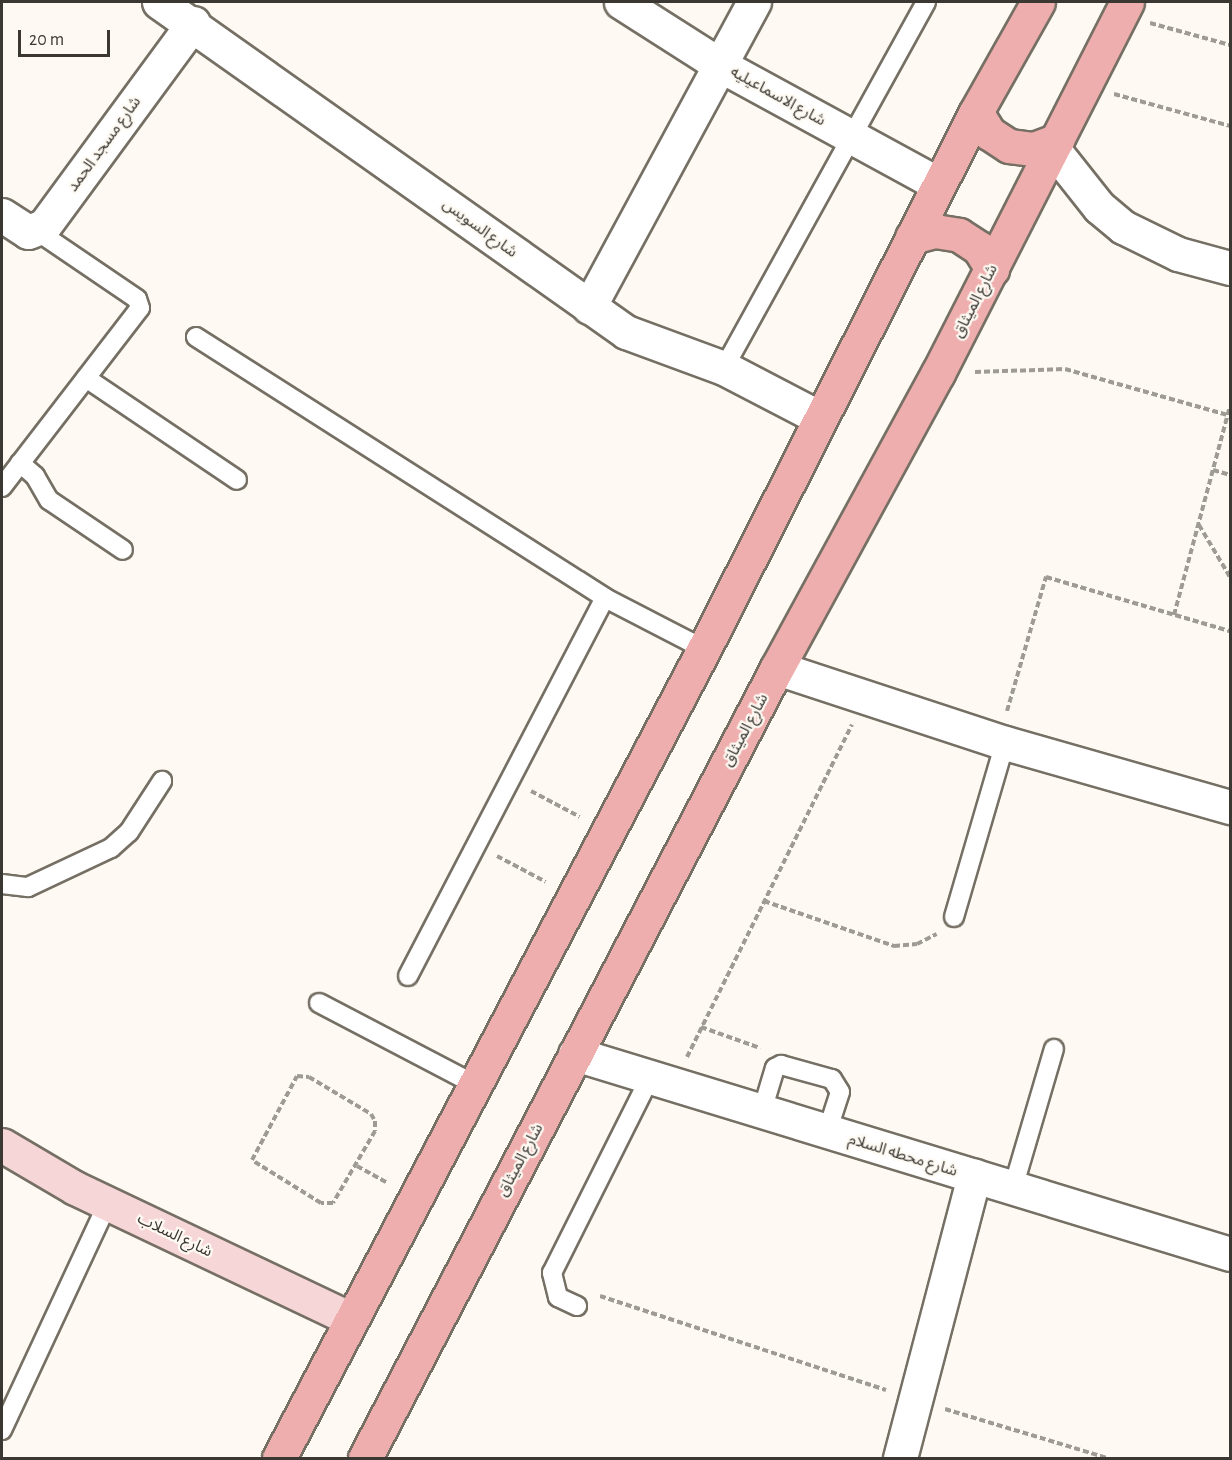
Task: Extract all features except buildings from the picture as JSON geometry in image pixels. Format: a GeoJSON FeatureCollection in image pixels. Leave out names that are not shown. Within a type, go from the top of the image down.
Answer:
{"type":"FeatureCollection","features":[{"type":"Feature","properties":{"kind":"main road"},"geometry":{"type":"LineString","coordinates":[[279,1458],[704,649],[938,184],[1038,2]]}},
{"type":"Feature","properties":{"kind":"main road","name":"شارع الميثاق"},"geometry":{"type":"LineString","coordinates":[[374,1456],[576,1054],[777,668],[938,373],[1124,8]]}},
{"type":"Feature","properties":{"kind":"main road"},"geometry":{"type":"LineString","coordinates":[[976,112],[989,134],[1010,146],[1034,149],[1055,145]]}},
{"type":"Feature","properties":{"kind":"main road"},"geometry":{"type":"LineString","coordinates":[[912,237],[935,231],[959,235],[979,249],[992,269]]}},
{"type":"Feature","properties":{"kind":"street","name":"شارع السويس"},"geometry":{"type":"LineString","coordinates":[[159,2],[193,23],[590,307],[661,348],[724,368],[820,418]]}},
{"type":"Feature","properties":{"kind":"street","name":"شارع الاسماعيليه"},"geometry":{"type":"LineString","coordinates":[[621,2],[720,65],[938,184]]}},
{"type":"Feature","properties":{"kind":"street"},"geometry":{"type":"LineString","coordinates":[[590,307],[754,2]]}},
{"type":"Feature","properties":{"kind":"street","name":"شارع مسجد الحمد"},"geometry":{"type":"LineString","coordinates":[[37,231],[193,23]]}},
{"type":"Feature","properties":{"kind":"street"},"geometry":{"type":"LineString","coordinates":[[1055,145],[1099,207],[1123,227],[1178,254],[1230,268]]}},
{"type":"Feature","properties":{"kind":"street"},"geometry":{"type":"LineString","coordinates":[[2,215],[28,232],[37,231]]}},
{"type":"Feature","properties":{"kind":"street"},"geometry":{"type":"LineString","coordinates":[[777,668],[1002,742],[1230,807]]}},
{"type":"Feature","properties":{"kind":"street","name":"شارع محطه السلام"},"geometry":{"type":"LineString","coordinates":[[576,1054],[1230,1254]]}},
{"type":"Feature","properties":{"kind":"street","name":"شارع السلاب"},"geometry":{"type":"LineString","coordinates":[[2,1145],[108,1203],[351,1319]]}},
{"type":"Feature","properties":{"kind":"street"},"geometry":{"type":"LineString","coordinates":[[900,1458],[974,1176]]}},
{"type":"Feature","properties":{"kind":"lane"},"geometry":{"type":"LineString","coordinates":[[724,368],[926,2]]}},
{"type":"Feature","properties":{"kind":"lane"},"geometry":{"type":"LineString","coordinates":[[2,487],[139,312],[140,303],[37,231]]}},
{"type":"Feature","properties":{"kind":"lane"},"geometry":{"type":"LineString","coordinates":[[196,337],[606,598],[704,649]]}},
{"type":"Feature","properties":{"kind":"lane"},"geometry":{"type":"LineString","coordinates":[[86,378],[237,480]]}},
{"type":"Feature","properties":{"kind":"lane"},"geometry":{"type":"LineString","coordinates":[[20,463],[35,476],[50,500],[123,550]]}},
{"type":"Feature","properties":{"kind":"lane"},"geometry":{"type":"LineString","coordinates":[[408,976],[513,781],[606,598]]}},
{"type":"Feature","properties":{"kind":"lane"},"geometry":{"type":"LineString","coordinates":[[954,917],[1002,742]]}},
{"type":"Feature","properties":{"kind":"lane"},"geometry":{"type":"LineString","coordinates":[[2,884],[28,887],[111,848],[129,832],[162,782]]}},
{"type":"Feature","properties":{"kind":"lane"},"geometry":{"type":"LineString","coordinates":[[319,1003],[474,1084]]}},
{"type":"Feature","properties":{"kind":"lane"},"geometry":{"type":"LineString","coordinates":[[1013,1188],[1054,1049]]}},
{"type":"Feature","properties":{"kind":"lane"},"geometry":{"type":"LineString","coordinates":[[762,1112],[775,1068],[781,1065],[837,1082],[840,1092],[827,1132]]}},
{"type":"Feature","properties":{"kind":"lane"},"geometry":{"type":"LineString","coordinates":[[578,1306],[558,1296],[552,1273],[661,1081]]}},
{"type":"Feature","properties":{"kind":"lane"},"geometry":{"type":"LineString","coordinates":[[2,1430],[108,1203]]}},
{"type":"Feature","properties":{"kind":"path"},"geometry":{"type":"LineString","coordinates":[[1124,8],[1230,45]]}},
{"type":"Feature","properties":{"kind":"path"},"geometry":{"type":"LineString","coordinates":[[1084,86],[1230,126]]}},
{"type":"Feature","properties":{"kind":"path"},"geometry":{"type":"LineString","coordinates":[[938,373],[1065,369],[1228,415]]}},
{"type":"Feature","properties":{"kind":"path"},"geometry":{"type":"LineString","coordinates":[[1174,615],[1230,406]]}},
{"type":"Feature","properties":{"kind":"path"},"geometry":{"type":"LineString","coordinates":[[1213,470],[1230,475]]}},
{"type":"Feature","properties":{"kind":"path"},"geometry":{"type":"LineString","coordinates":[[1198,525],[1230,577]]}},
{"type":"Feature","properties":{"kind":"path"},"geometry":{"type":"LineString","coordinates":[[1002,742],[1046,577],[1230,632]]}},
{"type":"Feature","properties":{"kind":"path"},"geometry":{"type":"LineString","coordinates":[[661,1081],[701,1027],[865,698]]}},
{"type":"Feature","properties":{"kind":"path"},"geometry":{"type":"LineString","coordinates":[[513,781],[607,832]]}},
{"type":"Feature","properties":{"kind":"path"},"geometry":{"type":"LineString","coordinates":[[478,846],[573,896]]}},
{"type":"Feature","properties":{"kind":"path"},"geometry":{"type":"LineString","coordinates":[[764,901],[894,946],[917,944],[938,934],[954,917]]}},
{"type":"Feature","properties":{"kind":"path"},"geometry":{"type":"LineString","coordinates":[[701,1027],[764,1050],[781,1065]]}},
{"type":"Feature","properties":{"kind":"path"},"geometry":{"type":"LineString","coordinates":[[297,1076],[309,1077],[371,1114],[375,1121],[375,1131],[333,1203],[321,1203],[258,1168],[253,1155],[297,1076]]}},
{"type":"Feature","properties":{"kind":"path"},"geometry":{"type":"LineString","coordinates":[[558,1296],[607,1297],[915,1400],[1107,1458]]}}]}
